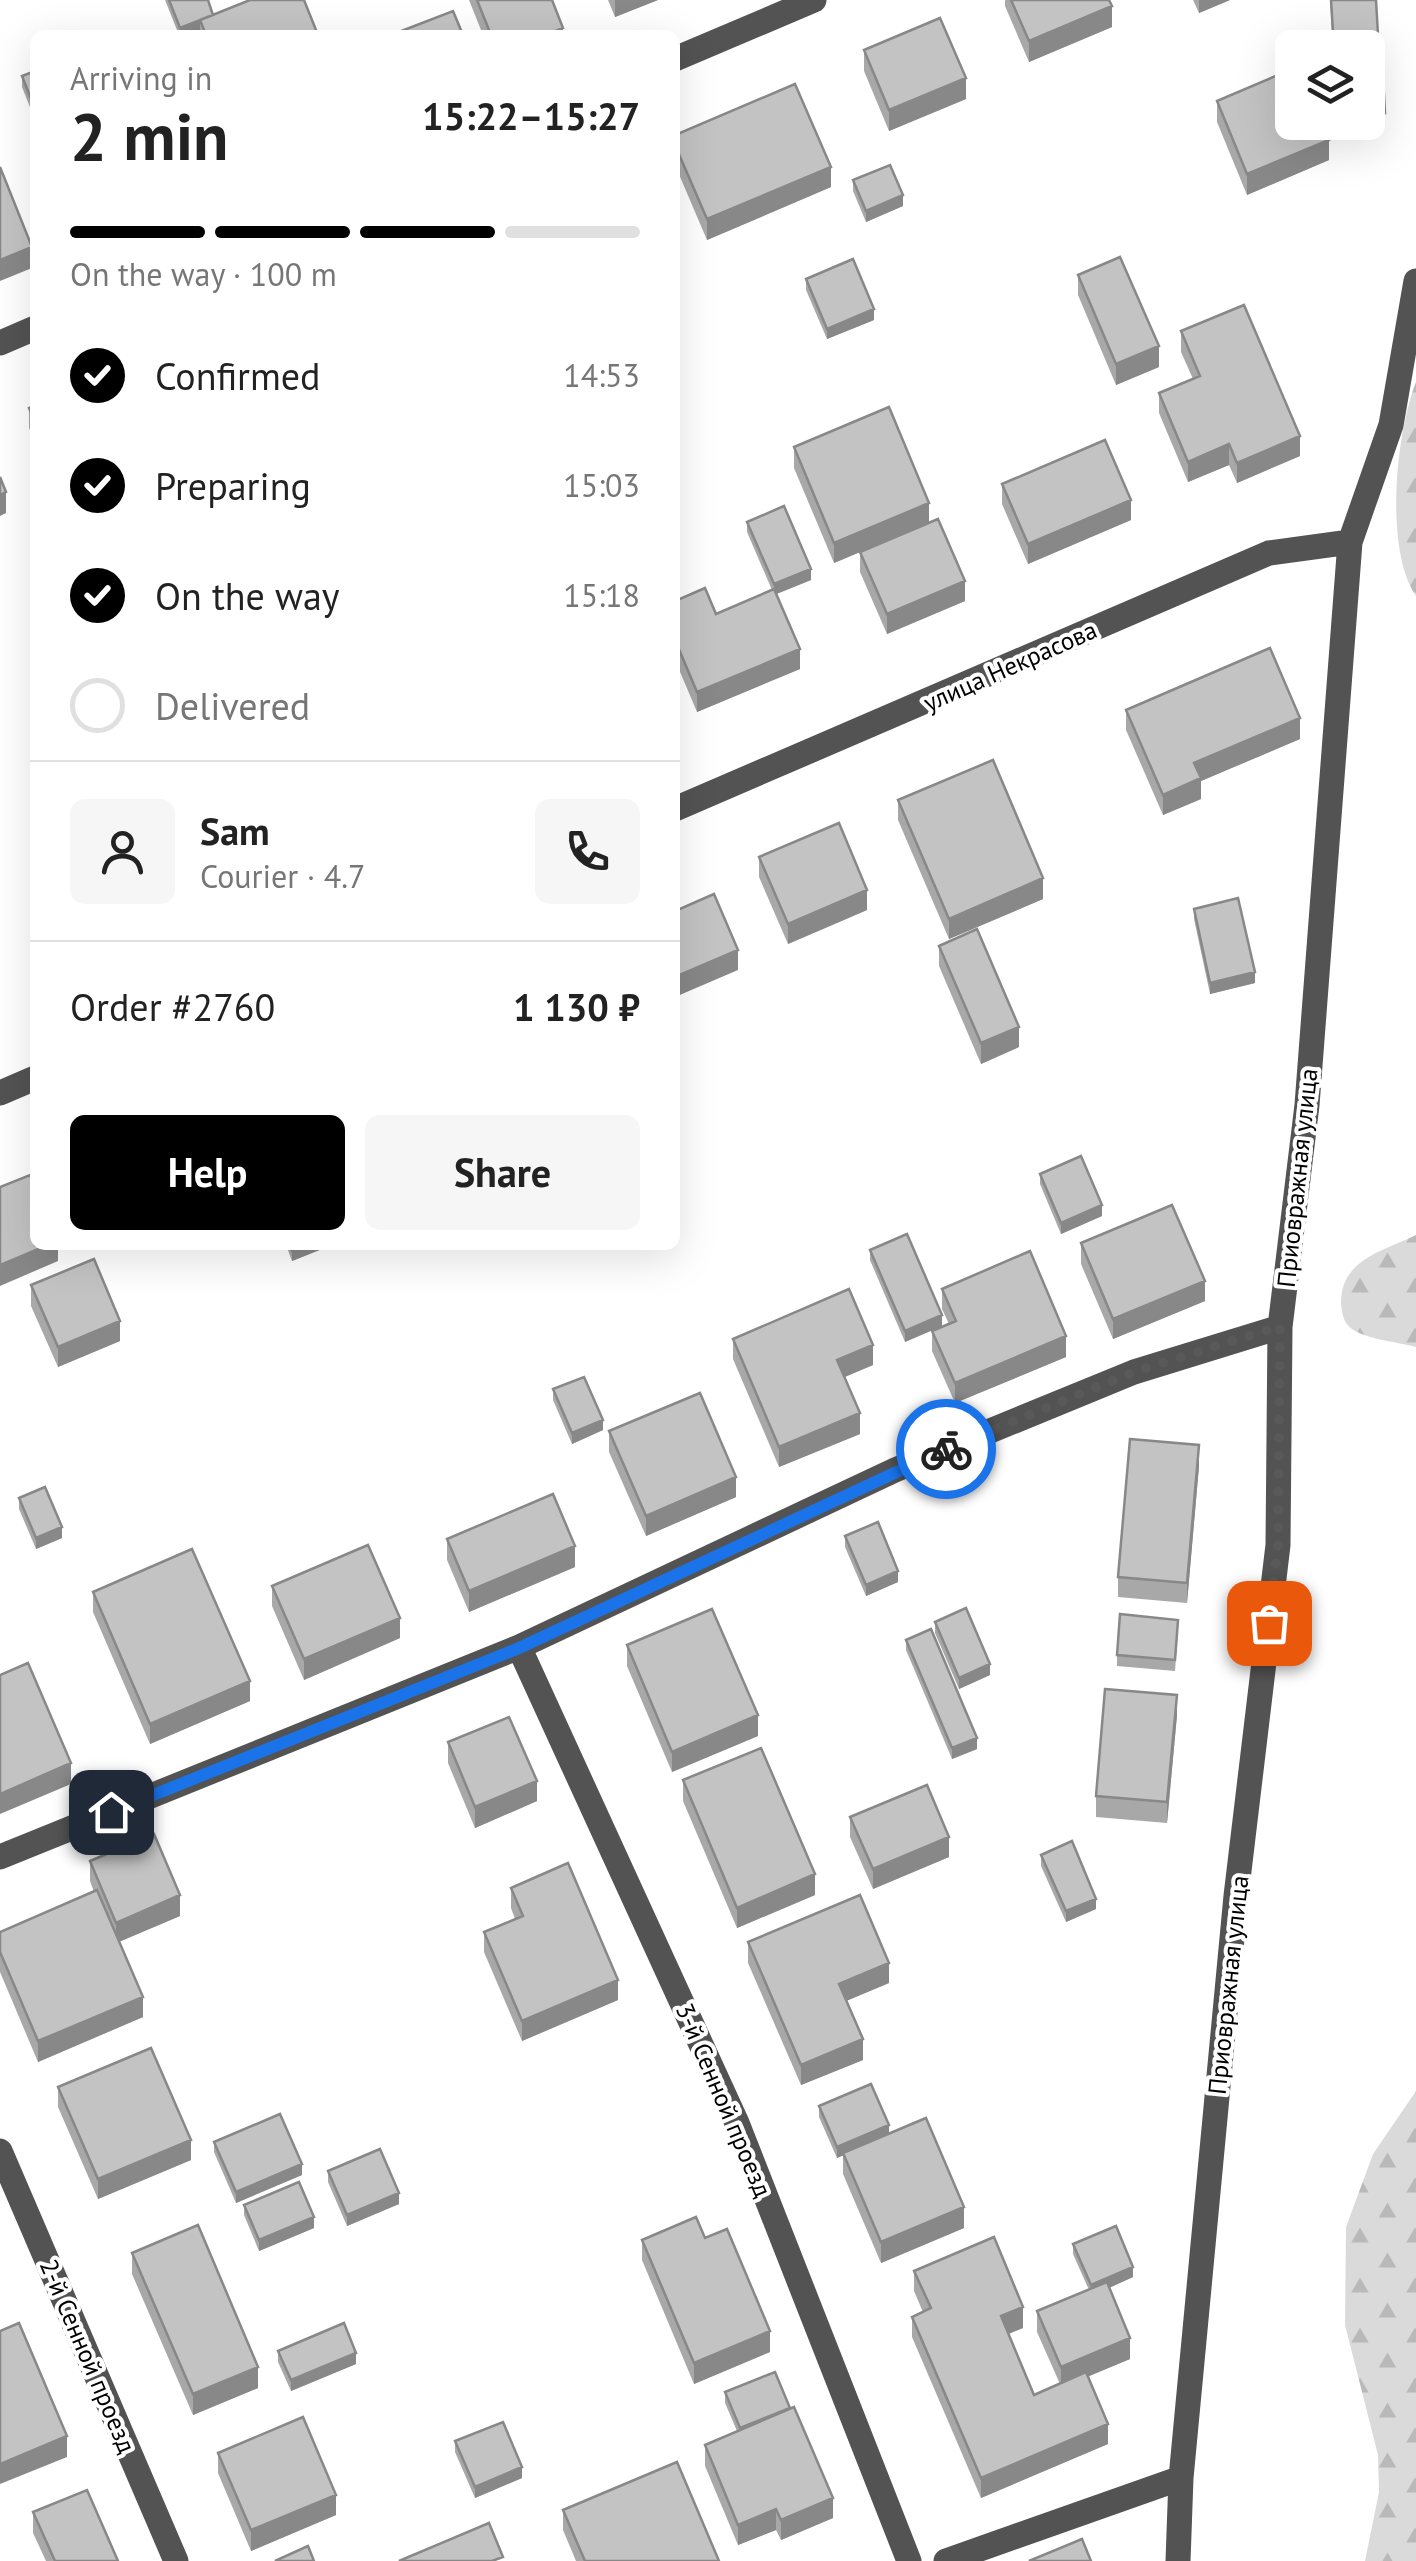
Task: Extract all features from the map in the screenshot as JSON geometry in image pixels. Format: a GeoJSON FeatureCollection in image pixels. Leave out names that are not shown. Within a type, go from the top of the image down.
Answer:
{"type":"FeatureCollection","features":[{"type":"Feature","properties":{"kind":"street"},"geometry":{"type":"LineString","coordinates":[[680,56],[814,0]]}},
{"type":"Feature","properties":{"kind":"street","name":"Приовражная улица"},"geometry":{"type":"LineString","coordinates":[[1178,2561],[1181,2478],[1236,1896],[1278,1545],[1280,1326],[1307,1105],[1350,542],[1390,425],[1416,281]]}},
{"type":"Feature","properties":{"kind":"street"},"geometry":{"type":"LineString","coordinates":[[0,343],[30,330]]}},
{"type":"Feature","properties":{"kind":"street","name":"улица Некрасова"},"geometry":{"type":"LineString","coordinates":[[680,806],[1268,553],[1350,542]]}},
{"type":"Feature","properties":{"kind":"street"},"geometry":{"type":"LineString","coordinates":[[0,1093],[30,1080]]}},
{"type":"Feature","properties":{"kind":"street"},"geometry":{"type":"LineString","coordinates":[[0,1856],[519,1648],[896,1470],[1134,1372],[1280,1326]]}},
{"type":"Feature","properties":{"kind":"street","name":"3-й Сенной проезд"},"geometry":{"type":"LineString","coordinates":[[519,1648],[737,2123],[909,2561]]}},
{"type":"Feature","properties":{"kind":"street","name":"2-й Сенной проезд"},"geometry":{"type":"LineString","coordinates":[[0,2151],[176,2561]]}},
{"type":"Feature","properties":{"kind":"street"},"geometry":{"type":"LineString","coordinates":[[946,2561],[1181,2478]]}},
{"type":"Feature","properties":{"kind":"green space"},"geometry":{"type":"Polygon","coordinates":[[[1416,382],[1416,596],[1400,550],[1396,490],[1403,430],[1416,382]]]}},
{"type":"Feature","properties":{"kind":"green space"},"geometry":{"type":"Polygon","coordinates":[[[1416,1235],[1416,1347],[1351,1329],[1341,1304],[1348,1276],[1366,1259],[1416,1235]]]}},
{"type":"Feature","properties":{"kind":"green space"},"geometry":{"type":"Polygon","coordinates":[[[1416,2091],[1416,2561],[1365,2561],[1379,2492],[1378,2455],[1345,2325],[1346,2227],[1373,2154],[1416,2091]]]}},
{"type":"Feature","properties":{"kind":"building"},"geometry":{"type":"Polygon","coordinates":[[[169,0],[208,0],[213,15],[180,28],[169,0]]]}},
{"type":"Feature","properties":{"kind":"building"},"geometry":{"type":"Polygon","coordinates":[[[250,0],[304,0],[316,30],[204,30],[200,20],[250,0]]]}},
{"type":"Feature","properties":{"kind":"building"},"geometry":{"type":"Polygon","coordinates":[[[477,0],[552,0],[563,28],[558,30],[489,30],[477,0]]]}},
{"type":"Feature","properties":{"kind":"building"},"geometry":{"type":"Polygon","coordinates":[[[1011,0],[1109,0],[1112,6],[1029,41],[1011,0]]]}},
{"type":"Feature","properties":{"kind":"building"},"geometry":{"type":"Polygon","coordinates":[[[1331,0],[1376,0],[1378,30],[1333,30],[1331,0]]]}},
{"type":"Feature","properties":{"kind":"building"},"geometry":{"type":"Polygon","coordinates":[[[453,11],[461,30],[404,30],[453,11]]]}},
{"type":"Feature","properties":{"kind":"building"},"geometry":{"type":"Polygon","coordinates":[[[940,18],[966,78],[889,110],[864,50],[940,18]]]}},
{"type":"Feature","properties":{"kind":"building"},"geometry":{"type":"Polygon","coordinates":[[[30,73],[30,96],[22,76],[30,73]]]}},
{"type":"Feature","properties":{"kind":"building"},"geometry":{"type":"Polygon","coordinates":[[[1275,76],[1275,140],[1329,140],[1247,174],[1217,101],[1275,76]]]}},
{"type":"Feature","properties":{"kind":"building"},"geometry":{"type":"Polygon","coordinates":[[[795,84],[831,167],[707,219],[680,157],[680,133],[795,84]]]}},
{"type":"Feature","properties":{"kind":"building"},"geometry":{"type":"Polygon","coordinates":[[[890,165],[903,195],[866,211],[853,180],[890,165]]]}},
{"type":"Feature","properties":{"kind":"building"},"geometry":{"type":"Polygon","coordinates":[[[0,167],[30,248],[0,260],[0,167]]]}},
{"type":"Feature","properties":{"kind":"building"},"geometry":{"type":"Polygon","coordinates":[[[1120,257],[1159,346],[1116,364],[1078,275],[1120,257]]]}},
{"type":"Feature","properties":{"kind":"building"},"geometry":{"type":"Polygon","coordinates":[[[853,259],[874,309],[827,329],[806,279],[853,259]]]}},
{"type":"Feature","properties":{"kind":"building"},"geometry":{"type":"Polygon","coordinates":[[[1244,305],[1300,436],[1237,463],[1229,444],[1188,462],[1159,393],[1200,376],[1181,331],[1244,305]]]}},
{"type":"Feature","properties":{"kind":"building"},"geometry":{"type":"Polygon","coordinates":[[[889,407],[929,503],[834,543],[794,447],[889,407]]]}},
{"type":"Feature","properties":{"kind":"building"},"geometry":{"type":"Polygon","coordinates":[[[1105,440],[1131,500],[1028,544],[1002,484],[1105,440]]]}},
{"type":"Feature","properties":{"kind":"building"},"geometry":{"type":"Polygon","coordinates":[[[784,506],[811,569],[774,584],[747,522],[784,506]]]}},
{"type":"Feature","properties":{"kind":"building"},"geometry":{"type":"Polygon","coordinates":[[[938,519],[965,581],[887,614],[860,552],[938,519]]]}},
{"type":"Feature","properties":{"kind":"building"},"geometry":{"type":"Polygon","coordinates":[[[705,588],[716,614],[774,589],[800,649],[697,692],[680,652],[680,599],[705,588]]]}},
{"type":"Feature","properties":{"kind":"building"},"geometry":{"type":"Polygon","coordinates":[[[1270,648],[1300,718],[1194,763],[1201,778],[1163,795],[1126,710],[1270,648]]]}},
{"type":"Feature","properties":{"kind":"building"},"geometry":{"type":"Polygon","coordinates":[[[993,760],[1043,878],[949,919],[898,800],[993,760]]]}},
{"type":"Feature","properties":{"kind":"building"},"geometry":{"type":"Polygon","coordinates":[[[839,823],[867,890],[788,924],[759,857],[839,823]]]}},
{"type":"Feature","properties":{"kind":"building"},"geometry":{"type":"Polygon","coordinates":[[[714,894],[738,950],[680,975],[680,909],[714,894]]]}},
{"type":"Feature","properties":{"kind":"building"},"geometry":{"type":"Polygon","coordinates":[[[1238,898],[1255,972],[1210,983],[1194,909],[1238,898]]]}},
{"type":"Feature","properties":{"kind":"building"},"geometry":{"type":"Polygon","coordinates":[[[977,929],[1019,1027],[981,1043],[939,946],[977,929]]]}},
{"type":"Feature","properties":{"kind":"building"},"geometry":{"type":"Polygon","coordinates":[[[1081,1156],[1102,1205],[1061,1223],[1040,1174],[1081,1156]]]}},
{"type":"Feature","properties":{"kind":"building"},"geometry":{"type":"Polygon","coordinates":[[[30,1175],[30,1250],[36,1250],[0,1265],[0,1187],[30,1175]]]}},
{"type":"Feature","properties":{"kind":"building"},"geometry":{"type":"Polygon","coordinates":[[[1172,1205],[1205,1281],[1113,1319],[1081,1243],[1172,1205]]]}},
{"type":"Feature","properties":{"kind":"building"},"geometry":{"type":"Polygon","coordinates":[[[907,1234],[942,1315],[905,1331],[870,1250],[907,1234]]]}},
{"type":"Feature","properties":{"kind":"building"},"geometry":{"type":"Polygon","coordinates":[[[1030,1251],[1066,1336],[955,1383],[932,1331],[956,1321],[942,1289],[1030,1251]]]}},
{"type":"Feature","properties":{"kind":"building"},"geometry":{"type":"Polygon","coordinates":[[[94,1259],[120,1321],[58,1347],[31,1285],[94,1259]]]}},
{"type":"Feature","properties":{"kind":"building"},"geometry":{"type":"Polygon","coordinates":[[[849,1289],[873,1345],[837,1360],[860,1413],[779,1447],[733,1339],[849,1289]]]}},
{"type":"Feature","properties":{"kind":"building"},"geometry":{"type":"Polygon","coordinates":[[[584,1377],[603,1420],[572,1433],[553,1389],[584,1377]]]}},
{"type":"Feature","properties":{"kind":"building"},"geometry":{"type":"Polygon","coordinates":[[[700,1393],[736,1477],[646,1516],[609,1431],[700,1393]]]}},
{"type":"Feature","properties":{"kind":"building"},"geometry":{"type":"Polygon","coordinates":[[[1130,1439],[1199,1445],[1187,1583],[1118,1577],[1130,1439]]]}},
{"type":"Feature","properties":{"kind":"building"},"geometry":{"type":"Polygon","coordinates":[[[45,1487],[62,1527],[36,1538],[19,1498],[45,1487]]]}},
{"type":"Feature","properties":{"kind":"building"},"geometry":{"type":"Polygon","coordinates":[[[553,1494],[575,1546],[469,1591],[447,1539],[553,1494]]]}},
{"type":"Feature","properties":{"kind":"building"},"geometry":{"type":"Polygon","coordinates":[[[878,1522],[898,1571],[866,1585],[845,1536],[878,1522]]]}},
{"type":"Feature","properties":{"kind":"building"},"geometry":{"type":"Polygon","coordinates":[[[368,1545],[400,1618],[304,1659],[272,1586],[368,1545]]]}},
{"type":"Feature","properties":{"kind":"building"},"geometry":{"type":"Polygon","coordinates":[[[192,1549],[250,1681],[150,1724],[93,1592],[192,1549]]]}},
{"type":"Feature","properties":{"kind":"building"},"geometry":{"type":"Polygon","coordinates":[[[966,1608],[990,1664],[959,1678],[935,1622],[966,1608]]]}},
{"type":"Feature","properties":{"kind":"building"},"geometry":{"type":"Polygon","coordinates":[[[712,1609],[758,1715],[672,1752],[627,1645],[712,1609]]]}},
{"type":"Feature","properties":{"kind":"building"},"geometry":{"type":"Polygon","coordinates":[[[1120,1614],[1178,1620],[1175,1660],[1117,1655],[1120,1614]]]}},
{"type":"Feature","properties":{"kind":"building"},"geometry":{"type":"Polygon","coordinates":[[[931,1629],[977,1738],[952,1748],[906,1640],[931,1629]]]}},
{"type":"Feature","properties":{"kind":"building"},"geometry":{"type":"Polygon","coordinates":[[[28,1663],[71,1763],[0,1794],[0,1675],[28,1663]]]}},
{"type":"Feature","properties":{"kind":"building"},"geometry":{"type":"Polygon","coordinates":[[[1105,1689],[1177,1695],[1167,1802],[1096,1796],[1105,1689]]]}},
{"type":"Feature","properties":{"kind":"building"},"geometry":{"type":"Polygon","coordinates":[[[509,1717],[537,1781],[475,1807],[448,1742],[509,1717]]]}},
{"type":"Feature","properties":{"kind":"building"},"geometry":{"type":"Polygon","coordinates":[[[761,1748],[815,1874],[737,1908],[683,1780],[761,1748]]]}},
{"type":"Feature","properties":{"kind":"building"},"geometry":{"type":"Polygon","coordinates":[[[927,1785],[949,1837],[873,1869],[850,1817],[927,1785]]]}},
{"type":"Feature","properties":{"kind":"building"},"geometry":{"type":"Polygon","coordinates":[[[154,1834],[180,1895],[116,1923],[90,1861],[154,1834]]]}},
{"type":"Feature","properties":{"kind":"building"},"geometry":{"type":"Polygon","coordinates":[[[1072,1841],[1096,1899],[1066,1911],[1041,1855],[1072,1841]]]}},
{"type":"Feature","properties":{"kind":"building"},"geometry":{"type":"Polygon","coordinates":[[[568,1863],[618,1980],[522,2021],[484,1932],[523,1916],[511,1888],[568,1863]]]}},
{"type":"Feature","properties":{"kind":"building"},"geometry":{"type":"Polygon","coordinates":[[[97,1890],[143,1997],[38,2041],[0,1952],[0,1932],[97,1890]]]}},
{"type":"Feature","properties":{"kind":"building"},"geometry":{"type":"Polygon","coordinates":[[[860,1895],[889,1963],[839,1984],[863,2039],[801,2065],[748,1942],[860,1895]]]}},
{"type":"Feature","properties":{"kind":"building"},"geometry":{"type":"Polygon","coordinates":[[[151,2048],[191,2140],[98,2179],[58,2087],[151,2048]]]}},
{"type":"Feature","properties":{"kind":"building"},"geometry":{"type":"Polygon","coordinates":[[[871,2084],[889,2125],[837,2147],[819,2106],[871,2084]]]}},
{"type":"Feature","properties":{"kind":"building"},"geometry":{"type":"Polygon","coordinates":[[[280,2114],[302,2164],[236,2192],[214,2142],[280,2114]]]}},
{"type":"Feature","properties":{"kind":"building"},"geometry":{"type":"Polygon","coordinates":[[[926,2118],[964,2207],[881,2242],[843,2153],[926,2118]]]}},
{"type":"Feature","properties":{"kind":"building"},"geometry":{"type":"Polygon","coordinates":[[[380,2149],[399,2193],[347,2215],[328,2171],[380,2149]]]}},
{"type":"Feature","properties":{"kind":"building"},"geometry":{"type":"Polygon","coordinates":[[[299,2182],[314,2217],[259,2240],[244,2205],[299,2182]]]}},
{"type":"Feature","properties":{"kind":"building"},"geometry":{"type":"Polygon","coordinates":[[[696,2217],[705,2238],[727,2229],[770,2331],[694,2363],[642,2240],[696,2217]]]}},
{"type":"Feature","properties":{"kind":"building"},"geometry":{"type":"Polygon","coordinates":[[[198,2225],[258,2367],[193,2394],[132,2253],[198,2225]]]}},
{"type":"Feature","properties":{"kind":"building"},"geometry":{"type":"Polygon","coordinates":[[[1116,2226],[1133,2267],[1091,2285],[1073,2244],[1116,2226]]]}},
{"type":"Feature","properties":{"kind":"building"},"geometry":{"type":"Polygon","coordinates":[[[994,2237],[1023,2307],[1001,2316],[1034,2395],[1086,2372],[1108,2424],[981,2478],[912,2317],[931,2308],[914,2271],[994,2237]]]}},
{"type":"Feature","properties":{"kind":"building"},"geometry":{"type":"Polygon","coordinates":[[[1107,2282],[1130,2338],[1061,2367],[1037,2311],[1107,2282]]]}},
{"type":"Feature","properties":{"kind":"building"},"geometry":{"type":"Polygon","coordinates":[[[19,2323],[67,2436],[0,2464],[0,2331],[19,2323]]]}},
{"type":"Feature","properties":{"kind":"building"},"geometry":{"type":"Polygon","coordinates":[[[344,2323],[356,2353],[291,2380],[278,2351],[344,2323]]]}},
{"type":"Feature","properties":{"kind":"building"},"geometry":{"type":"Polygon","coordinates":[[[775,2372],[790,2408],[740,2428],[725,2392],[775,2372]]]}},
{"type":"Feature","properties":{"kind":"building"},"geometry":{"type":"Polygon","coordinates":[[[794,2407],[833,2498],[781,2520],[776,2509],[738,2525],[705,2445],[794,2407]]]}},
{"type":"Feature","properties":{"kind":"building"},"geometry":{"type":"Polygon","coordinates":[[[303,2417],[336,2495],[251,2530],[218,2453],[303,2417]]]}},
{"type":"Feature","properties":{"kind":"building"},"geometry":{"type":"Polygon","coordinates":[[[503,2422],[522,2467],[475,2487],[455,2441],[503,2422]]]}},
{"type":"Feature","properties":{"kind":"building"},"geometry":{"type":"Polygon","coordinates":[[[677,2462],[719,2561],[585,2561],[563,2510],[677,2462]]]}},
{"type":"Feature","properties":{"kind":"building"},"geometry":{"type":"Polygon","coordinates":[[[87,2490],[118,2561],[55,2561],[33,2512],[87,2490]]]}},
{"type":"Feature","properties":{"kind":"building"},"geometry":{"type":"Polygon","coordinates":[[[489,2523],[503,2557],[492,2561],[399,2561],[489,2523]]]}},
{"type":"Feature","properties":{"kind":"building"},"geometry":{"type":"Polygon","coordinates":[[[1082,2539],[1091,2561],[1029,2561],[1082,2539]]]}},
{"type":"Feature","properties":{"kind":"building"},"geometry":{"type":"Polygon","coordinates":[[[308,2546],[314,2561],[275,2561],[308,2546]]]}},
{"type":"Feature","properties":{"kind":"way so far"},"geometry":{"type":"LineString","coordinates":[[946,1449],[1134,1372],[1280,1326],[1278,1545],[1269,1623]]}},
{"type":"Feature","properties":{"kind":"route"},"geometry":{"type":"LineString","coordinates":[[111,1812],[519,1648],[946,1449]]}}]}
